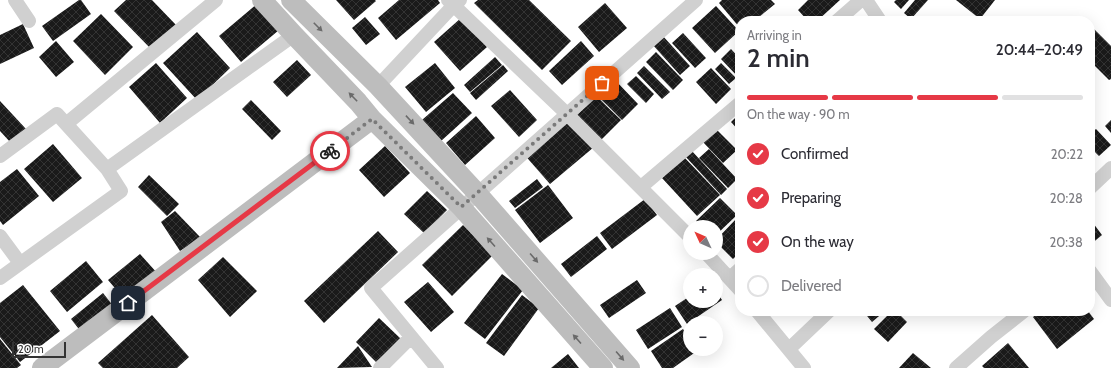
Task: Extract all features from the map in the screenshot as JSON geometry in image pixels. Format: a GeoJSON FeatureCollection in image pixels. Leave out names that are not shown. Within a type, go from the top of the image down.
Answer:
{"type":"FeatureCollection","features":[{"type":"Feature","properties":{"kind":"main road"},"geometry":{"type":"LineString","coordinates":[[262,0],[358,102],[372,119],[461,207],[603,368]]}},
{"type":"Feature","properties":{"kind":"main road"},"geometry":{"type":"LineString","coordinates":[[291,0],[378,86],[477,193],[630,368]]}},
{"type":"Feature","properties":{"kind":"main road"},"geometry":{"type":"LineString","coordinates":[[42,368],[372,119]]}},
{"type":"Feature","properties":{"kind":"street"},"geometry":{"type":"LineString","coordinates":[[14,0],[29,21]]}},
{"type":"Feature","properties":{"kind":"street"},"geometry":{"type":"LineString","coordinates":[[66,124],[216,0]]}},
{"type":"Feature","properties":{"kind":"street"},"geometry":{"type":"LineString","coordinates":[[437,368],[372,288],[461,207],[696,0]]}},
{"type":"Feature","properties":{"kind":"street"},"geometry":{"type":"LineString","coordinates":[[843,16],[861,0]]}},
{"type":"Feature","properties":{"kind":"street"},"geometry":{"type":"LineString","coordinates":[[866,0],[877,16]]}},
{"type":"Feature","properties":{"kind":"street"},"geometry":{"type":"LineString","coordinates":[[378,86],[454,2],[683,230]]}},
{"type":"Feature","properties":{"kind":"street"},"geometry":{"type":"LineString","coordinates":[[107,169],[294,35]]}},
{"type":"Feature","properties":{"kind":"street"},"geometry":{"type":"LineString","coordinates":[[641,187],[735,107]]}},
{"type":"Feature","properties":{"kind":"street"},"geometry":{"type":"LineString","coordinates":[[0,156],[57,114],[107,169],[121,191],[0,278]]}},
{"type":"Feature","properties":{"kind":"street"},"geometry":{"type":"LineString","coordinates":[[1095,183],[1111,168]]}},
{"type":"Feature","properties":{"kind":"street"},"geometry":{"type":"LineString","coordinates":[[0,236],[20,263]]}},
{"type":"Feature","properties":{"kind":"street"},"geometry":{"type":"LineString","coordinates":[[716,260],[735,274]]}},
{"type":"Feature","properties":{"kind":"street"},"geometry":{"type":"LineString","coordinates":[[1095,278],[1111,300]]}},
{"type":"Feature","properties":{"kind":"street"},"geometry":{"type":"LineString","coordinates":[[761,316],[804,368]]}},
{"type":"Feature","properties":{"kind":"street"},"geometry":{"type":"LineString","coordinates":[[788,349],[824,316]]}},
{"type":"Feature","properties":{"kind":"street"},"geometry":{"type":"LineString","coordinates":[[956,368],[1018,316]]}},
{"type":"Feature","properties":{"kind":"street"},"geometry":{"type":"LineString","coordinates":[[380,368],[411,337]]}},
{"type":"Feature","properties":{"kind":"building"},"geometry":{"type":"Polygon","coordinates":[[[81,0],[91,14],[53,41],[42,26],[81,0]]]}},
{"type":"Feature","properties":{"kind":"building"},"geometry":{"type":"Polygon","coordinates":[[[126,0],[152,0],[177,26],[152,50],[114,11],[126,0]]]}},
{"type":"Feature","properties":{"kind":"building"},"geometry":{"type":"Polygon","coordinates":[[[336,0],[375,0],[376,1],[354,20],[336,0]]]}},
{"type":"Feature","properties":{"kind":"building"},"geometry":{"type":"Polygon","coordinates":[[[399,0],[438,0],[440,3],[396,40],[378,18],[399,0]]]}},
{"type":"Feature","properties":{"kind":"building"},"geometry":{"type":"Polygon","coordinates":[[[478,0],[529,0],[571,41],[542,70],[474,3],[478,0]]]}},
{"type":"Feature","properties":{"kind":"building"},"geometry":{"type":"Polygon","coordinates":[[[722,0],[771,0],[775,4],[760,16],[735,16],[735,22],[719,3],[722,0]]]}},
{"type":"Feature","properties":{"kind":"building"},"geometry":{"type":"Polygon","coordinates":[[[808,0],[840,0],[822,16],[803,16],[798,10],[808,0]]]}},
{"type":"Feature","properties":{"kind":"building"},"geometry":{"type":"Polygon","coordinates":[[[896,0],[909,0],[901,9],[894,2],[896,0]]]}},
{"type":"Feature","properties":{"kind":"building"},"geometry":{"type":"Polygon","coordinates":[[[915,0],[928,0],[914,16],[908,16],[904,13],[915,0]]]}},
{"type":"Feature","properties":{"kind":"building"},"geometry":{"type":"Polygon","coordinates":[[[956,0],[995,0],[982,16],[976,16],[956,0]]]}},
{"type":"Feature","properties":{"kind":"building"},"geometry":{"type":"Polygon","coordinates":[[[605,3],[627,28],[599,52],[578,27],[605,3]]]}},
{"type":"Feature","properties":{"kind":"building"},"geometry":{"type":"Polygon","coordinates":[[[257,4],[279,30],[241,62],[219,36],[257,4]]]}},
{"type":"Feature","properties":{"kind":"building"},"geometry":{"type":"Polygon","coordinates":[[[716,6],[735,27],[735,35],[715,53],[692,28],[716,6]]]}},
{"type":"Feature","properties":{"kind":"building"},"geometry":{"type":"Polygon","coordinates":[[[101,14],[133,47],[105,75],[73,41],[101,14]]]}},
{"type":"Feature","properties":{"kind":"building"},"geometry":{"type":"Polygon","coordinates":[[[365,17],[380,34],[366,45],[352,28],[365,17]]]}},
{"type":"Feature","properties":{"kind":"building"},"geometry":{"type":"Polygon","coordinates":[[[461,18],[487,47],[460,71],[434,42],[461,18]]]}},
{"type":"Feature","properties":{"kind":"building"},"geometry":{"type":"Polygon","coordinates":[[[23,24],[34,48],[0,64],[0,35],[23,24]]]}},
{"type":"Feature","properties":{"kind":"building"},"geometry":{"type":"Polygon","coordinates":[[[1095,30],[1111,46],[1111,79],[1109,80],[1095,66],[1095,30]]]}},
{"type":"Feature","properties":{"kind":"building"},"geometry":{"type":"Polygon","coordinates":[[[197,32],[230,68],[197,100],[163,63],[197,32]]]}},
{"type":"Feature","properties":{"kind":"building"},"geometry":{"type":"Polygon","coordinates":[[[683,33],[706,58],[695,68],[672,43],[683,33]]]}},
{"type":"Feature","properties":{"kind":"building"},"geometry":{"type":"Polygon","coordinates":[[[662,35],[690,66],[680,75],[652,44],[662,35]]]}},
{"type":"Feature","properties":{"kind":"building"},"geometry":{"type":"Polygon","coordinates":[[[56,41],[74,62],[56,77],[39,57],[56,41]]]}},
{"type":"Feature","properties":{"kind":"building"},"geometry":{"type":"Polygon","coordinates":[[[581,41],[594,56],[562,85],[549,71],[581,41]]]}},
{"type":"Feature","properties":{"kind":"building"},"geometry":{"type":"Polygon","coordinates":[[[731,49],[735,53],[735,74],[721,59],[731,49]]]}},
{"type":"Feature","properties":{"kind":"building"},"geometry":{"type":"Polygon","coordinates":[[[656,52],[683,80],[673,90],[646,62],[656,52]]]}},
{"type":"Feature","properties":{"kind":"building"},"geometry":{"type":"Polygon","coordinates":[[[495,57],[502,65],[470,92],[464,85],[495,57]]]}},
{"type":"Feature","properties":{"kind":"building"},"geometry":{"type":"Polygon","coordinates":[[[297,60],[311,75],[287,97],[273,82],[297,60]]]}},
{"type":"Feature","properties":{"kind":"building"},"geometry":{"type":"Polygon","coordinates":[[[156,63],[187,98],[160,123],[129,87],[156,63]]]}},
{"type":"Feature","properties":{"kind":"building"},"geometry":{"type":"Polygon","coordinates":[[[435,63],[455,88],[426,112],[405,87],[435,63]]]}},
{"type":"Feature","properties":{"kind":"building"},"geometry":{"type":"Polygon","coordinates":[[[721,63],[735,77],[735,79],[729,84],[715,69],[721,63]]]}},
{"type":"Feature","properties":{"kind":"building"},"geometry":{"type":"Polygon","coordinates":[[[503,65],[508,71],[476,100],[470,93],[503,65]]]}},
{"type":"Feature","properties":{"kind":"building"},"geometry":{"type":"Polygon","coordinates":[[[644,66],[670,92],[662,99],[637,73],[644,66]]]}},
{"type":"Feature","properties":{"kind":"building"},"geometry":{"type":"Polygon","coordinates":[[[711,68],[731,89],[716,104],[696,82],[711,68]]]}},
{"type":"Feature","properties":{"kind":"building"},"geometry":{"type":"Polygon","coordinates":[[[636,76],[654,94],[646,103],[627,84],[636,76]]]}},
{"type":"Feature","properties":{"kind":"building"},"geometry":{"type":"Polygon","coordinates":[[[614,79],[638,104],[622,120],[598,96],[614,79]]]}},
{"type":"Feature","properties":{"kind":"building"},"geometry":{"type":"Polygon","coordinates":[[[510,90],[537,120],[519,137],[491,106],[510,90]]]}},
{"type":"Feature","properties":{"kind":"building"},"geometry":{"type":"Polygon","coordinates":[[[453,93],[472,113],[441,141],[422,120],[453,93]]]}},
{"type":"Feature","properties":{"kind":"building"},"geometry":{"type":"Polygon","coordinates":[[[596,96],[621,120],[600,141],[576,116],[596,96]]]}},
{"type":"Feature","properties":{"kind":"building"},"geometry":{"type":"Polygon","coordinates":[[[251,100],[281,131],[272,140],[242,109],[251,100]]]}},
{"type":"Feature","properties":{"kind":"building"},"geometry":{"type":"Polygon","coordinates":[[[0,101],[26,129],[11,143],[0,131],[0,101]]]}},
{"type":"Feature","properties":{"kind":"building"},"geometry":{"type":"Polygon","coordinates":[[[565,113],[594,147],[550,184],[522,152],[565,113]]]}},
{"type":"Feature","properties":{"kind":"building"},"geometry":{"type":"Polygon","coordinates":[[[476,116],[495,138],[465,165],[446,143],[476,116]]]}},
{"type":"Feature","properties":{"kind":"building"},"geometry":{"type":"Polygon","coordinates":[[[735,118],[735,126],[731,122],[735,118]]]}},
{"type":"Feature","properties":{"kind":"building"},"geometry":{"type":"Polygon","coordinates":[[[1111,120],[1111,133],[1105,126],[1111,120]]]}},
{"type":"Feature","properties":{"kind":"building"},"geometry":{"type":"Polygon","coordinates":[[[715,128],[735,148],[735,152],[723,163],[702,141],[715,128]]]}},
{"type":"Feature","properties":{"kind":"building"},"geometry":{"type":"Polygon","coordinates":[[[1096,129],[1111,145],[1099,156],[1095,152],[1096,129]]]}},
{"type":"Feature","properties":{"kind":"building"},"geometry":{"type":"Polygon","coordinates":[[[53,144],[82,178],[53,202],[24,169],[53,144]]]}},
{"type":"Feature","properties":{"kind":"building"},"geometry":{"type":"Polygon","coordinates":[[[385,146],[410,173],[384,197],[359,170],[385,146]]]}},
{"type":"Feature","properties":{"kind":"building"},"geometry":{"type":"Polygon","coordinates":[[[709,149],[735,177],[735,181],[728,188],[699,158],[709,149]]]}},
{"type":"Feature","properties":{"kind":"building"},"geometry":{"type":"Polygon","coordinates":[[[691,150],[727,189],[721,195],[685,156],[691,150]]]}},
{"type":"Feature","properties":{"kind":"building"},"geometry":{"type":"Polygon","coordinates":[[[684,157],[720,195],[697,216],[662,178],[684,157]]]}},
{"type":"Feature","properties":{"kind":"building"},"geometry":{"type":"Polygon","coordinates":[[[17,169],[39,196],[3,225],[0,221],[0,182],[17,169]]]}},
{"type":"Feature","properties":{"kind":"building"},"geometry":{"type":"Polygon","coordinates":[[[149,175],[179,204],[167,216],[138,187],[149,175]]]}},
{"type":"Feature","properties":{"kind":"building"},"geometry":{"type":"Polygon","coordinates":[[[537,179],[543,187],[515,208],[509,201],[537,179]]]}},
{"type":"Feature","properties":{"kind":"building"},"geometry":{"type":"Polygon","coordinates":[[[548,185],[573,218],[540,243],[515,210],[548,185]]]}},
{"type":"Feature","properties":{"kind":"building"},"geometry":{"type":"Polygon","coordinates":[[[427,191],[447,210],[424,233],[404,214],[427,191]]]}},
{"type":"Feature","properties":{"kind":"building"},"geometry":{"type":"Polygon","coordinates":[[[720,198],[735,213],[735,217],[723,228],[723,220],[697,220],[720,198]]]}},
{"type":"Feature","properties":{"kind":"building"},"geometry":{"type":"Polygon","coordinates":[[[645,199],[657,215],[612,249],[600,233],[645,199]]]}},
{"type":"Feature","properties":{"kind":"building"},"geometry":{"type":"Polygon","coordinates":[[[175,211],[201,238],[180,251],[161,222],[175,211]]]}},
{"type":"Feature","properties":{"kind":"building"},"geometry":{"type":"Polygon","coordinates":[[[735,220],[735,257],[733,259],[723,249],[723,233],[735,220]]]}},
{"type":"Feature","properties":{"kind":"building"},"geometry":{"type":"Polygon","coordinates":[[[463,225],[493,255],[452,296],[422,265],[463,225]]]}},
{"type":"Feature","properties":{"kind":"building"},"geometry":{"type":"Polygon","coordinates":[[[1095,226],[1102,235],[1095,241],[1095,226]]]}},
{"type":"Feature","properties":{"kind":"building"},"geometry":{"type":"Polygon","coordinates":[[[378,231],[398,252],[324,323],[304,301],[378,231]]]}},
{"type":"Feature","properties":{"kind":"building"},"geometry":{"type":"Polygon","coordinates":[[[597,236],[607,249],[571,277],[561,264],[597,236]]]}},
{"type":"Feature","properties":{"kind":"building"},"geometry":{"type":"Polygon","coordinates":[[[140,254],[158,274],[126,301],[108,280],[140,254]]]}},
{"type":"Feature","properties":{"kind":"building"},"geometry":{"type":"Polygon","coordinates":[[[223,257],[257,291],[230,317],[198,280],[223,257]]]}},
{"type":"Feature","properties":{"kind":"building"},"geometry":{"type":"Polygon","coordinates":[[[86,261],[103,282],[67,312],[50,291],[86,261]]]}},
{"type":"Feature","properties":{"kind":"building"},"geometry":{"type":"Polygon","coordinates":[[[502,274],[523,290],[485,339],[464,323],[502,274]]]}},
{"type":"Feature","properties":{"kind":"building"},"geometry":{"type":"Polygon","coordinates":[[[637,280],[646,293],[609,318],[600,305],[637,280]]]}},
{"type":"Feature","properties":{"kind":"building"},"geometry":{"type":"Polygon","coordinates":[[[428,282],[454,312],[431,332],[404,302],[428,282]]]}},
{"type":"Feature","properties":{"kind":"building"},"geometry":{"type":"Polygon","coordinates":[[[23,285],[60,331],[20,362],[0,337],[0,303],[23,285]]]}},
{"type":"Feature","properties":{"kind":"building"},"geometry":{"type":"Polygon","coordinates":[[[103,293],[114,307],[82,333],[71,319],[103,293]]]}},
{"type":"Feature","properties":{"kind":"building"},"geometry":{"type":"Polygon","coordinates":[[[522,295],[539,308],[504,356],[486,343],[522,295]]]}},
{"type":"Feature","properties":{"kind":"building"},"geometry":{"type":"Polygon","coordinates":[[[683,301],[683,308],[710,308],[699,316],[683,316],[683,318],[675,306],[683,301]]]}},
{"type":"Feature","properties":{"kind":"building"},"geometry":{"type":"Polygon","coordinates":[[[670,308],[682,327],[648,349],[636,330],[670,308]]]}},
{"type":"Feature","properties":{"kind":"building"},"geometry":{"type":"Polygon","coordinates":[[[152,315],[189,357],[177,368],[103,368],[98,363],[152,315]]]}},
{"type":"Feature","properties":{"kind":"building"},"geometry":{"type":"Polygon","coordinates":[[[867,316],[879,316],[872,322],[867,316]]]}},
{"type":"Feature","properties":{"kind":"building"},"geometry":{"type":"Polygon","coordinates":[[[887,316],[901,316],[907,322],[888,342],[874,329],[887,316]]]}},
{"type":"Feature","properties":{"kind":"building"},"geometry":{"type":"Polygon","coordinates":[[[1092,316],[1094,319],[1057,349],[1033,317],[1092,316]]]}},
{"type":"Feature","properties":{"kind":"building"},"geometry":{"type":"Polygon","coordinates":[[[379,318],[401,339],[376,362],[356,342],[379,318]]]}},
{"type":"Feature","properties":{"kind":"building"},"geometry":{"type":"Polygon","coordinates":[[[683,329],[683,356],[690,356],[673,368],[662,368],[651,351],[683,329]]]}},
{"type":"Feature","properties":{"kind":"building"},"geometry":{"type":"Polygon","coordinates":[[[0,339],[21,365],[17,368],[0,368],[0,339]]]}},
{"type":"Feature","properties":{"kind":"building"},"geometry":{"type":"Polygon","coordinates":[[[1008,343],[1029,368],[984,368],[982,366],[1008,343]]]}},
{"type":"Feature","properties":{"kind":"building"},"geometry":{"type":"Polygon","coordinates":[[[358,346],[372,367],[337,368],[358,346]]]}},
{"type":"Feature","properties":{"kind":"building"},"geometry":{"type":"Polygon","coordinates":[[[913,353],[931,368],[899,368],[913,353]]]}},
{"type":"Feature","properties":{"kind":"building"},"geometry":{"type":"Polygon","coordinates":[[[568,354],[579,368],[551,368],[568,354]]]}},
{"type":"Feature","properties":{"kind":"way so far"},"geometry":{"type":"LineString","coordinates":[[330,151],[372,119],[461,207],[602,83]]}},
{"type":"Feature","properties":{"kind":"route"},"geometry":{"type":"LineString","coordinates":[[128,303],[330,151]]}}]}
